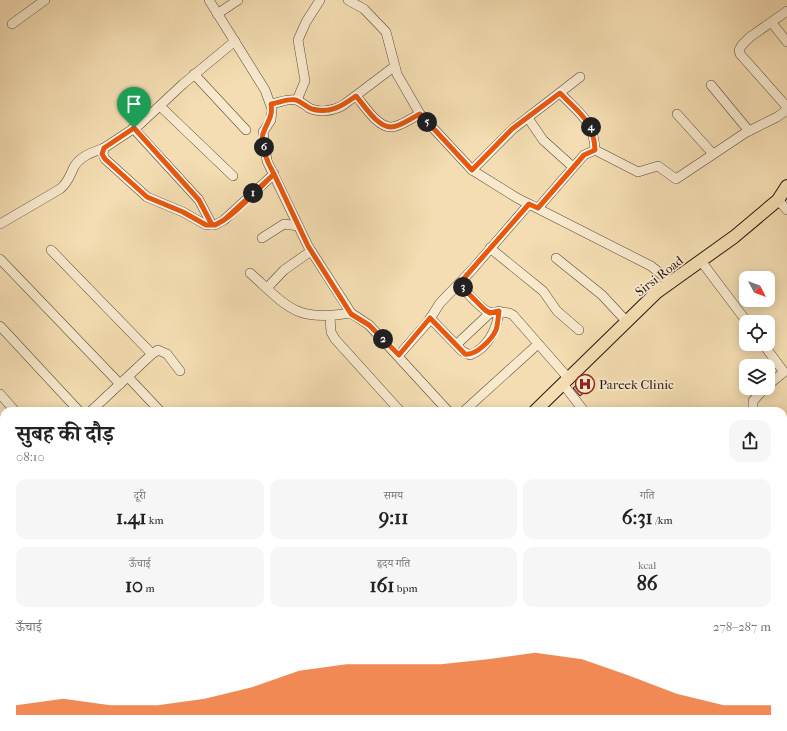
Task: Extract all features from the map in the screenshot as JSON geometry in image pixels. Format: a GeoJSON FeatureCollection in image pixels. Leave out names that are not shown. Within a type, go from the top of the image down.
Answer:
{"type":"FeatureCollection","features":[{"type":"Feature","properties":{"kind":"main road","name":"Sirsi Road"},"geometry":{"type":"LineString","coordinates":[[539,407],[657,292],[672,283],[701,261],[778,200],[787,186]]}},
{"type":"Feature","properties":{"kind":"street"},"geometry":{"type":"LineString","coordinates":[[12,24],[45,0]]}},
{"type":"Feature","properties":{"kind":"street"},"geometry":{"type":"LineString","coordinates":[[209,0],[265,90],[271,104],[270,120],[263,132],[267,161],[311,251],[351,314],[369,325],[399,355],[444,407]]}},
{"type":"Feature","properties":{"kind":"street"},"geometry":{"type":"LineString","coordinates":[[217,14],[238,0]]}},
{"type":"Feature","properties":{"kind":"street"},"geometry":{"type":"LineString","coordinates":[[297,100],[305,81],[298,40],[306,22],[320,0]]}},
{"type":"Feature","properties":{"kind":"street"},"geometry":{"type":"LineString","coordinates":[[348,0],[364,9],[386,32],[397,74],[420,114],[472,170],[498,187],[529,204],[646,263],[672,283]]}},
{"type":"Feature","properties":{"kind":"street"},"geometry":{"type":"LineString","coordinates":[[595,150],[638,172],[655,167],[661,167],[671,177],[676,179],[749,131],[777,117],[787,109],[740,54],[739,50],[750,37],[787,11]]}},
{"type":"Feature","properties":{"kind":"street"},"geometry":{"type":"LineString","coordinates":[[772,23],[787,42]]}},
{"type":"Feature","properties":{"kind":"street"},"geometry":{"type":"LineString","coordinates":[[0,224],[60,189],[66,184],[75,165],[80,160],[89,154],[104,148],[134,128],[194,74],[235,41]]}},
{"type":"Feature","properties":{"kind":"street"},"geometry":{"type":"LineString","coordinates":[[271,104],[290,99],[297,100],[311,109],[325,111],[342,106],[395,66]]}},
{"type":"Feature","properties":{"kind":"street"},"geometry":{"type":"LineString","coordinates":[[194,74],[246,130]]}},
{"type":"Feature","properties":{"kind":"street"},"geometry":{"type":"LineString","coordinates":[[472,170],[509,132],[580,77]]}},
{"type":"Feature","properties":{"kind":"street"},"geometry":{"type":"LineString","coordinates":[[711,85],[749,131]]}},
{"type":"Feature","properties":{"kind":"street"},"geometry":{"type":"LineString","coordinates":[[560,93],[592,128],[595,150]]}},
{"type":"Feature","properties":{"kind":"street"},"geometry":{"type":"LineString","coordinates":[[356,96],[377,121],[390,127],[398,125],[420,114]]}},
{"type":"Feature","properties":{"kind":"street"},"geometry":{"type":"LineString","coordinates":[[160,106],[233,176]]}},
{"type":"Feature","properties":{"kind":"street"},"geometry":{"type":"LineString","coordinates":[[678,114],[713,154]]}},
{"type":"Feature","properties":{"kind":"street"},"geometry":{"type":"LineString","coordinates":[[528,118],[542,140],[573,167]]}},
{"type":"Feature","properties":{"kind":"street"},"geometry":{"type":"LineString","coordinates":[[134,128],[199,200],[212,225]]}},
{"type":"Feature","properties":{"kind":"street"},"geometry":{"type":"LineString","coordinates":[[104,148],[102,154],[105,159],[147,197],[183,212],[206,225],[215,225],[224,220],[274,174]]}},
{"type":"Feature","properties":{"kind":"street"},"geometry":{"type":"LineString","coordinates":[[538,208],[584,155],[595,150]]}},
{"type":"Feature","properties":{"kind":"street"},"geometry":{"type":"LineString","coordinates":[[778,200],[787,210]]}},
{"type":"Feature","properties":{"kind":"street"},"geometry":{"type":"LineString","coordinates":[[399,355],[430,318],[440,303],[459,284],[529,204]]}},
{"type":"Feature","properties":{"kind":"street"},"geometry":{"type":"LineString","coordinates":[[262,238],[284,224],[298,226]]}},
{"type":"Feature","properties":{"kind":"street"},"geometry":{"type":"LineString","coordinates":[[490,248],[543,292],[557,311],[579,330]]}},
{"type":"Feature","properties":{"kind":"street"},"geometry":{"type":"LineString","coordinates":[[51,250],[152,354]]}},
{"type":"Feature","properties":{"kind":"street"},"geometry":{"type":"LineString","coordinates":[[267,288],[284,270],[311,251]]}},
{"type":"Feature","properties":{"kind":"street"},"geometry":{"type":"LineString","coordinates":[[556,258],[602,295],[627,322]]}},
{"type":"Feature","properties":{"kind":"street"},"geometry":{"type":"LineString","coordinates":[[0,259],[120,384]]}},
{"type":"Feature","properties":{"kind":"street"},"geometry":{"type":"LineString","coordinates":[[701,261],[741,315]]}},
{"type":"Feature","properties":{"kind":"street"},"geometry":{"type":"LineString","coordinates":[[250,273],[296,312],[310,316],[351,314]]}},
{"type":"Feature","properties":{"kind":"street"},"geometry":{"type":"LineString","coordinates":[[459,284],[485,310],[495,312],[506,311],[513,315],[538,344],[566,382],[582,407]]}},
{"type":"Feature","properties":{"kind":"street"},"geometry":{"type":"LineString","coordinates":[[430,318],[457,344],[465,354],[473,353],[492,337],[498,324],[495,312]]}},
{"type":"Feature","properties":{"kind":"street"},"geometry":{"type":"LineString","coordinates":[[457,344],[495,312]]}},
{"type":"Feature","properties":{"kind":"street"},"geometry":{"type":"LineString","coordinates":[[330,316],[331,332],[335,339],[396,407]]}},
{"type":"Feature","properties":{"kind":"street"},"geometry":{"type":"LineString","coordinates":[[0,326],[75,407]]}},
{"type":"Feature","properties":{"kind":"street"},"geometry":{"type":"LineString","coordinates":[[468,407],[538,344]]}},
{"type":"Feature","properties":{"kind":"street"},"geometry":{"type":"LineString","coordinates":[[99,407],[120,384],[158,350],[162,350],[167,354],[180,371]]}},
{"type":"Feature","properties":{"kind":"street"},"geometry":{"type":"LineString","coordinates":[[768,351],[785,374],[775,380]]}},
{"type":"Feature","properties":{"kind":"street"},"geometry":{"type":"LineString","coordinates":[[128,377],[156,407]]}},
{"type":"Feature","properties":{"kind":"street"},"geometry":{"type":"LineString","coordinates":[[0,394],[11,407]]}},
{"type":"Feature","properties":{"kind":"street"},"geometry":{"type":"LineString","coordinates":[[753,407],[753,401],[759,395]]}},
{"type":"Feature","properties":{"kind":"building"},"geometry":{"type":"Polygon","coordinates":[[[586,377],[593,385],[580,396],[573,388],[586,377]]]}},
{"type":"Feature","properties":{"kind":"place","name":"Pareek Clinic"},"geometry":{"type":"Point","coordinates":[585,384]}},
{"type":"Feature","properties":{"kind":"route"},"geometry":{"type":"LineString","coordinates":[[134,128],[104,148],[102,154],[105,159],[147,197],[183,212],[206,225],[215,225],[224,220],[274,174],[314,258],[324,271],[341,300],[351,314],[362,319],[399,355],[430,318],[457,344],[465,354],[470,355],[492,337],[498,324],[499,311],[490,313],[485,310],[459,284],[529,204],[538,208],[584,155],[595,150],[592,128],[560,93],[512,129],[472,170],[420,114],[398,125],[390,127],[377,121],[356,96],[334,110],[325,111],[311,109],[297,100],[290,99],[271,104],[272,115],[263,132],[265,155],[274,174],[249,197],[224,220],[220,223],[215,225],[212,225],[206,210],[199,200],[134,128]]}}]}
